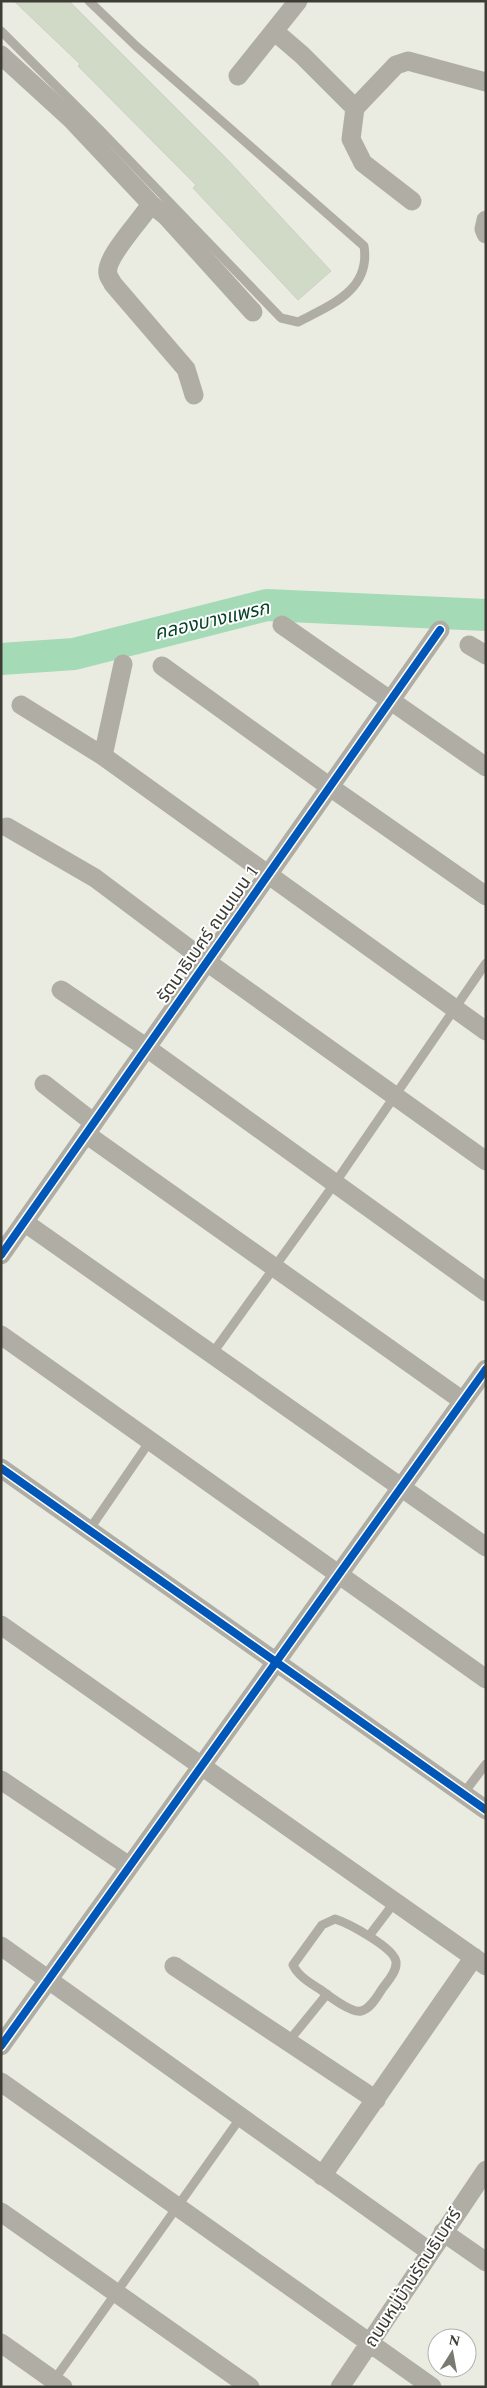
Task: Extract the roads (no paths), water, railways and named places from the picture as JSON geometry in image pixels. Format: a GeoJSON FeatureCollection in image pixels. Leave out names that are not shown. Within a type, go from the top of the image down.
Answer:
{"type":"FeatureCollection","features":[{"type":"Feature","properties":{"kind":"street"},"geometry":{"type":"LineString","coordinates":[[238,76],[298,1]]}},
{"type":"Feature","properties":{"kind":"street"},"geometry":{"type":"LineString","coordinates":[[274,30],[355,108]]}},
{"type":"Feature","properties":{"kind":"street"},"geometry":{"type":"LineString","coordinates":[[1,55],[71,119],[151,204],[167,217],[253,312]]}},
{"type":"Feature","properties":{"kind":"street"},"geometry":{"type":"LineString","coordinates":[[412,201],[362,163],[351,139],[355,108],[396,64],[408,61],[486,82]]}},
{"type":"Feature","properties":{"kind":"street"},"geometry":{"type":"LineString","coordinates":[[151,204],[109,262],[107,273],[113,284],[186,369],[194,395]]}},
{"type":"Feature","properties":{"kind":"street"},"geometry":{"type":"LineString","coordinates":[[486,220],[486,234]]}},
{"type":"Feature","properties":{"kind":"street"},"geometry":{"type":"LineString","coordinates":[[282,625],[486,767]]}},
{"type":"Feature","properties":{"kind":"street","name":"รัตนาธิเบศร์ ถนนเมน 1"},"geometry":{"type":"LineString","coordinates":[[1,1255],[440,630]]}},
{"type":"Feature","properties":{"kind":"street"},"geometry":{"type":"LineString","coordinates":[[469,645],[486,655]]}},
{"type":"Feature","properties":{"kind":"street"},"geometry":{"type":"LineString","coordinates":[[103,756],[123,664]]}},
{"type":"Feature","properties":{"kind":"street"},"geometry":{"type":"LineString","coordinates":[[162,666],[486,896]]}},
{"type":"Feature","properties":{"kind":"street"},"geometry":{"type":"LineString","coordinates":[[21,706],[103,756],[486,1031]]}},
{"type":"Feature","properties":{"kind":"street"},"geometry":{"type":"LineString","coordinates":[[6,827],[95,878],[207,962],[486,1161]]}},
{"type":"Feature","properties":{"kind":"street"},"geometry":{"type":"LineString","coordinates":[[61,990],[147,1048],[486,1292]]}},
{"type":"Feature","properties":{"kind":"street"},"geometry":{"type":"LineString","coordinates":[[44,1084],[90,1129],[273,1267],[463,1401]]}},
{"type":"Feature","properties":{"kind":"street"},"geometry":{"type":"LineString","coordinates":[[24,1222],[486,1548]]}},
{"type":"Feature","properties":{"kind":"street"},"geometry":{"type":"LineString","coordinates":[[1,1335],[486,1679]]}},
{"type":"Feature","properties":{"kind":"street"},"geometry":{"type":"LineString","coordinates":[[1,2046],[463,1401],[480,1389],[486,1369]]}},
{"type":"Feature","properties":{"kind":"street"},"geometry":{"type":"LineString","coordinates":[[1,1468],[486,1810]]}},
{"type":"Feature","properties":{"kind":"street"},"geometry":{"type":"LineString","coordinates":[[1,1625],[480,1962],[376,2100],[322,2176]]}},
{"type":"Feature","properties":{"kind":"street"},"geometry":{"type":"LineString","coordinates":[[1,1780],[129,1866]]}},
{"type":"Feature","properties":{"kind":"street"},"geometry":{"type":"LineString","coordinates":[[1,1946],[49,1978],[429,2252]]}},
{"type":"Feature","properties":{"kind":"street"},"geometry":{"type":"LineString","coordinates":[[174,1966],[376,2100]]}},
{"type":"Feature","properties":{"kind":"street"},"geometry":{"type":"LineString","coordinates":[[1,2082],[432,2387]]}},
{"type":"Feature","properties":{"kind":"street","name":"ถนนหมู่บ้านรัตนธิเบศร์"},"geometry":{"type":"LineString","coordinates":[[340,2387],[371,2344],[429,2252],[486,2170]]}},
{"type":"Feature","properties":{"kind":"street"},"geometry":{"type":"LineString","coordinates":[[1,2212],[250,2387]]}},
{"type":"Feature","properties":{"kind":"street"},"geometry":{"type":"LineString","coordinates":[[443,2232],[486,2262]]}},
{"type":"Feature","properties":{"kind":"street"},"geometry":{"type":"LineString","coordinates":[[1,2343],[55,2384]]}},
{"type":"Feature","properties":{"kind":"lane"},"geometry":{"type":"LineString","coordinates":[[1,31],[100,130],[281,318],[298,322],[337,302],[360,281],[366,259],[364,246],[136,46],[89,1]]}},
{"type":"Feature","properties":{"kind":"lane"},"geometry":{"type":"LineString","coordinates":[[212,1354],[335,1183],[486,963]]}},
{"type":"Feature","properties":{"kind":"lane"},"geometry":{"type":"LineString","coordinates":[[89,1530],[150,1441]]}},
{"type":"Feature","properties":{"kind":"lane"},"geometry":{"type":"LineString","coordinates":[[463,1794],[486,1764]]}},
{"type":"Feature","properties":{"kind":"lane"},"geometry":{"type":"LineString","coordinates":[[369,1936],[394,1903]]}},
{"type":"Feature","properties":{"kind":"lane"},"geometry":{"type":"LineString","coordinates":[[329,1920],[342,1921],[369,1936],[393,1955],[396,1961],[395,1970],[378,1996],[367,2008],[361,2011],[354,2011],[296,1972],[293,1965],[295,1959],[322,1925],[329,1920]]}},
{"type":"Feature","properties":{"kind":"lane"},"geometry":{"type":"LineString","coordinates":[[288,2042],[327,1994]]}},
{"type":"Feature","properties":{"kind":"lane"},"geometry":{"type":"LineString","coordinates":[[55,2384],[116,2292],[241,2117]]}},
{"type":"Feature","properties":{"kind":"waterway","name":"คลองบางแพรก"},"geometry":{"type":"LineString","coordinates":[[1,659],[74,654],[267,605],[486,615]]}}]}
